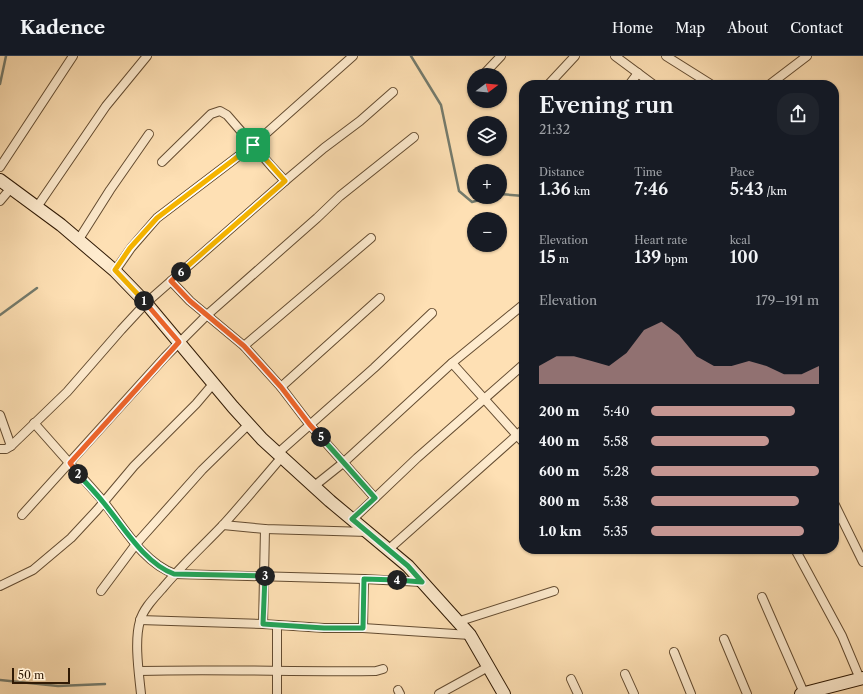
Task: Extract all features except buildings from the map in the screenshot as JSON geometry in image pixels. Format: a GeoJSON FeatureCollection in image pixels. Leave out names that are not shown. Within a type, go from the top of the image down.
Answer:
{"type":"FeatureCollection","features":[{"type":"Feature","properties":{"kind":"street"},"geometry":{"type":"LineString","coordinates":[[37,207],[106,106],[147,56]]}},
{"type":"Feature","properties":{"kind":"street"},"geometry":{"type":"LineString","coordinates":[[115,270],[130,248],[157,218],[253,145],[353,56]]}},
{"type":"Feature","properties":{"kind":"street"},"geometry":{"type":"LineString","coordinates":[[489,68],[501,56]]}},
{"type":"Feature","properties":{"kind":"street"},"geometry":{"type":"LineString","coordinates":[[553,80],[575,56]]}},
{"type":"Feature","properties":{"kind":"street"},"geometry":{"type":"LineString","coordinates":[[615,56],[647,80]]}},
{"type":"Feature","properties":{"kind":"street"},"geometry":{"type":"LineString","coordinates":[[666,56],[704,80]]}},
{"type":"Feature","properties":{"kind":"street"},"geometry":{"type":"LineString","coordinates":[[776,80],[807,56]]}},
{"type":"Feature","properties":{"kind":"street"},"geometry":{"type":"LineString","coordinates":[[0,167],[72,57]]}},
{"type":"Feature","properties":{"kind":"street"},"geometry":{"type":"LineString","coordinates":[[633,80],[638,73]]}},
{"type":"Feature","properties":{"kind":"street"},"geometry":{"type":"LineString","coordinates":[[0,456],[6,448],[67,392],[146,302],[285,181],[324,148],[360,121],[393,92]]}},
{"type":"Feature","properties":{"kind":"street"},"geometry":{"type":"LineString","coordinates":[[162,162],[211,114],[220,110],[227,114],[285,181]]}},
{"type":"Feature","properties":{"kind":"street"},"geometry":{"type":"LineString","coordinates":[[79,239],[110,190],[149,134]]}},
{"type":"Feature","properties":{"kind":"street"},"geometry":{"type":"LineString","coordinates":[[22,515],[179,342],[207,315],[340,196],[414,137]]}},
{"type":"Feature","properties":{"kind":"street"},"geometry":{"type":"LineString","coordinates":[[0,180],[79,239],[115,270],[146,302],[248,425],[313,487],[408,566],[470,635],[504,694]]}},
{"type":"Feature","properties":{"kind":"street"},"geometry":{"type":"LineString","coordinates":[[0,200],[11,188]]}},
{"type":"Feature","properties":{"kind":"street"},"geometry":{"type":"LineString","coordinates":[[244,346],[371,238]]}},
{"type":"Feature","properties":{"kind":"street"},"geometry":{"type":"LineString","coordinates":[[171,281],[190,301],[244,346],[281,387],[310,425],[375,498]]}},
{"type":"Feature","properties":{"kind":"street"},"geometry":{"type":"LineString","coordinates":[[281,387],[380,298]]}},
{"type":"Feature","properties":{"kind":"street"},"geometry":{"type":"LineString","coordinates":[[313,487],[343,462],[452,363],[519,308]]}},
{"type":"Feature","properties":{"kind":"street"},"geometry":{"type":"LineString","coordinates":[[141,694],[137,632],[140,620],[152,600],[174,574],[223,525],[279,456],[310,425],[374,368],[432,313]]}},
{"type":"Feature","properties":{"kind":"street"},"geometry":{"type":"LineString","coordinates":[[452,363],[519,437]]}},
{"type":"Feature","properties":{"kind":"street"},"geometry":{"type":"LineString","coordinates":[[352,519],[417,458],[519,368]]}},
{"type":"Feature","properties":{"kind":"street"},"geometry":{"type":"LineString","coordinates":[[0,586],[33,570],[71,538],[98,510],[134,466],[213,384]]}},
{"type":"Feature","properties":{"kind":"street"},"geometry":{"type":"LineString","coordinates":[[0,415],[6,448]]}},
{"type":"Feature","properties":{"kind":"street"},"geometry":{"type":"LineString","coordinates":[[34,423],[103,502],[136,544],[164,570],[174,574],[422,582]]}},
{"type":"Feature","properties":{"kind":"street"},"geometry":{"type":"LineString","coordinates":[[101,591],[136,544],[202,470],[248,425]]}},
{"type":"Feature","properties":{"kind":"street"},"geometry":{"type":"LineString","coordinates":[[388,548],[517,435]]}},
{"type":"Feature","properties":{"kind":"street"},"geometry":{"type":"LineString","coordinates":[[839,513],[863,562]]}},
{"type":"Feature","properties":{"kind":"street"},"geometry":{"type":"LineString","coordinates":[[223,525],[265,529],[368,532]]}},
{"type":"Feature","properties":{"kind":"street"},"geometry":{"type":"LineString","coordinates":[[263,624],[265,529]]}},
{"type":"Feature","properties":{"kind":"street"},"geometry":{"type":"LineString","coordinates":[[762,597],[803,694],[862,678],[842,636],[798,554]]}},
{"type":"Feature","properties":{"kind":"street"},"geometry":{"type":"LineString","coordinates":[[363,628],[364,579]]}},
{"type":"Feature","properties":{"kind":"street"},"geometry":{"type":"LineString","coordinates":[[457,622],[554,592]]}},
{"type":"Feature","properties":{"kind":"street"},"geometry":{"type":"LineString","coordinates":[[140,620],[263,624],[324,628],[363,628],[470,635]]}},
{"type":"Feature","properties":{"kind":"street"},"geometry":{"type":"LineString","coordinates":[[277,625],[277,694]]}},
{"type":"Feature","properties":{"kind":"street"},"geometry":{"type":"LineString","coordinates":[[724,639],[747,694]]}},
{"type":"Feature","properties":{"kind":"street"},"geometry":{"type":"LineString","coordinates":[[674,652],[691,694]]}},
{"type":"Feature","properties":{"kind":"street"},"geometry":{"type":"LineString","coordinates":[[439,694],[488,666]]}},
{"type":"Feature","properties":{"kind":"street"},"geometry":{"type":"LineString","coordinates":[[139,671],[376,671],[383,669]]}},
{"type":"Feature","properties":{"kind":"street"},"geometry":{"type":"LineString","coordinates":[[625,674],[634,694]]}},
{"type":"Feature","properties":{"kind":"street"},"geometry":{"type":"LineString","coordinates":[[571,679],[578,694]]}},
{"type":"Feature","properties":{"kind":"waterway"},"geometry":{"type":"LineString","coordinates":[[0,84],[6,56]]}},
{"type":"Feature","properties":{"kind":"waterway"},"geometry":{"type":"LineString","coordinates":[[411,56],[441,105],[459,191],[467,198]]}},
{"type":"Feature","properties":{"kind":"waterway"},"geometry":{"type":"LineString","coordinates":[[507,195],[519,196]]}},
{"type":"Feature","properties":{"kind":"waterway"},"geometry":{"type":"LineString","coordinates":[[0,315],[37,288]]}},
{"type":"Feature","properties":{"kind":"waterway"},"geometry":{"type":"LineString","coordinates":[[0,680],[58,686],[105,684]]}},
{"type":"Feature","properties":{"kind":"route"},"geometry":{"type":"LineString","coordinates":[[253,145],[285,181],[171,281],[190,301],[244,346],[281,387],[310,425],[375,498],[352,519],[408,566],[422,582],[364,579],[363,628],[324,628],[263,624],[265,576],[174,574],[164,570],[136,544],[70,463],[179,342],[146,302],[115,270],[130,248],[157,218],[253,145]]}}]}
